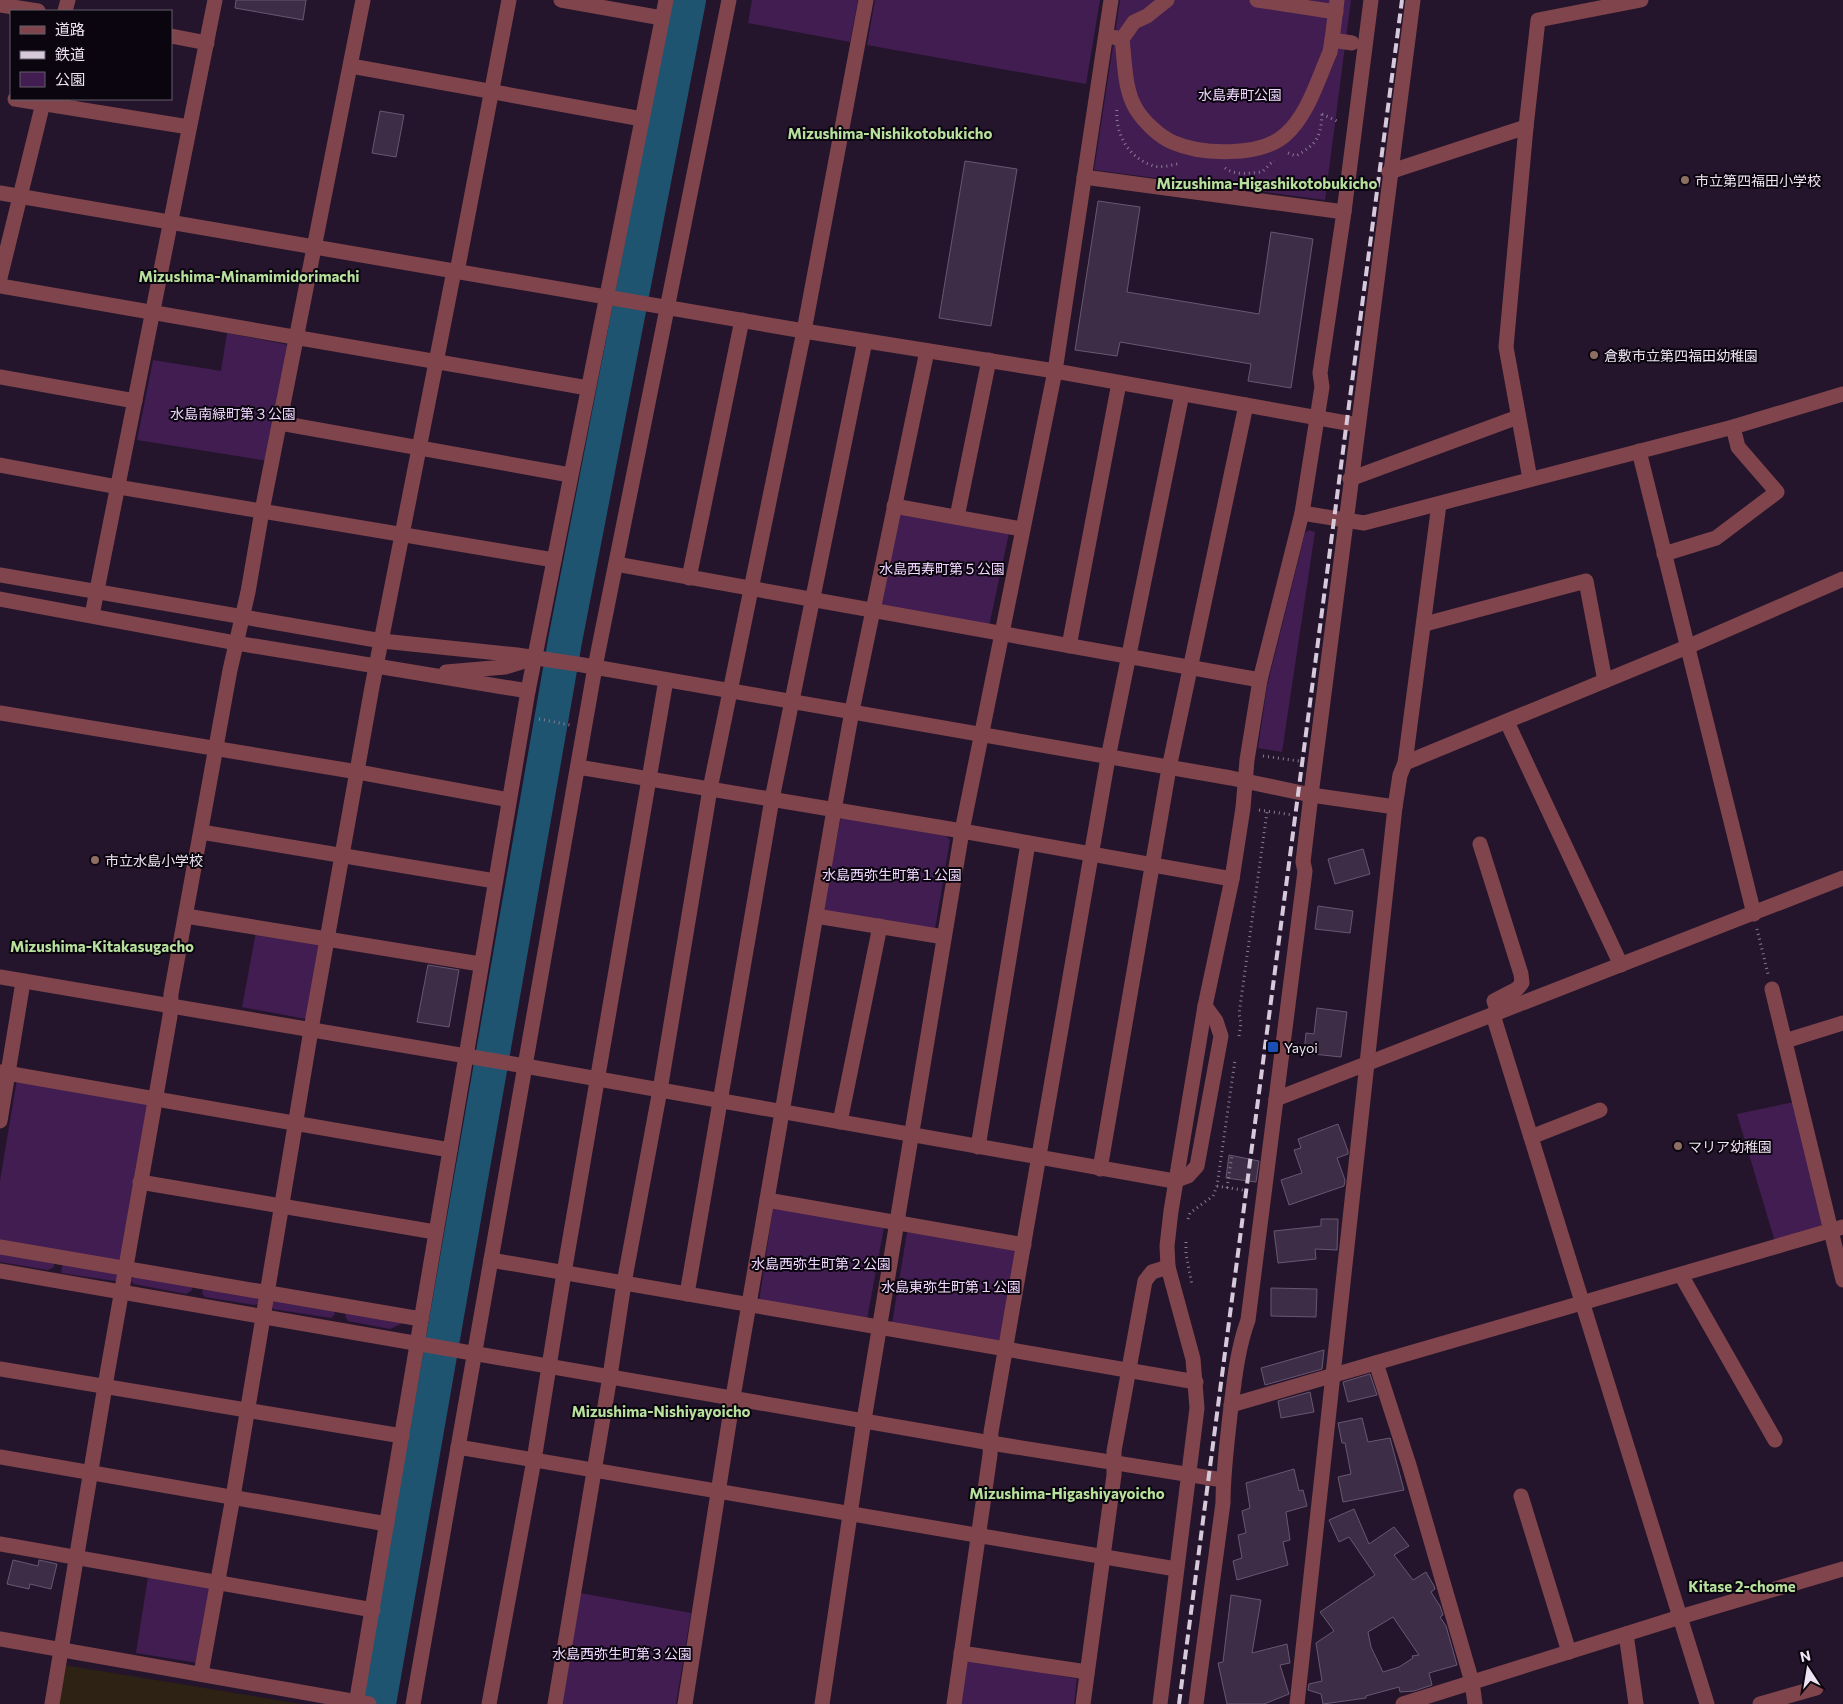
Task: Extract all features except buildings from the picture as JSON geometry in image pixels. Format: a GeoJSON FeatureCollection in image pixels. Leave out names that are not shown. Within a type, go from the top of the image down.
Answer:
{"type":"FeatureCollection","features":[{"type":"Feature","properties":{"kind":"street"},"geometry":{"type":"LineString","coordinates":[[92,615],[169,222],[215,0]]}},
{"type":"Feature","properties":{"kind":"street"},"geometry":{"type":"LineString","coordinates":[[52,1704],[78,1558],[90,1473],[121,1291],[216,748],[363,0]]}},
{"type":"Feature","properties":{"kind":"street"},"geometry":{"type":"LineString","coordinates":[[201,1674],[342,856],[436,362],[456,272],[509,0]]}},
{"type":"Feature","properties":{"kind":"street"},"geometry":{"type":"LineString","coordinates":[[561,0],[662,18]]}},
{"type":"Feature","properties":{"kind":"street"},"geometry":{"type":"LineString","coordinates":[[0,1639],[361,1703],[372,1610],[480,964],[528,692],[588,388],[613,298],[642,119],[666,0]]}},
{"type":"Feature","properties":{"kind":"street"},"geometry":{"type":"LineString","coordinates":[[413,1704],[595,667],[616,564],[662,306],[729,0]]}},
{"type":"Feature","properties":{"kind":"street"},"geometry":{"type":"LineString","coordinates":[[554,1704],[595,1470],[624,1283],[660,1090],[710,789],[804,331],[866,0]]}},
{"type":"Feature","properties":{"kind":"street"},"geometry":{"type":"LineString","coordinates":[[822,1704],[864,1420],[944,937],[962,831],[1055,371],[1111,0]]}},
{"type":"Feature","properties":{"kind":"street"},"geometry":{"type":"LineString","coordinates":[[1167,0],[1147,16],[1134,22],[1122,39],[1130,96],[1137,110],[1153,129],[1171,142],[1188,148],[1237,151],[1264,147],[1284,136],[1297,122],[1330,52],[1332,40],[1336,6],[1257,0]]}},
{"type":"Feature","properties":{"kind":"street"},"geometry":{"type":"LineString","coordinates":[[1160,1704],[1197,1408],[1193,1359],[1168,1267],[1167,1246],[1174,1181],[1206,1006],[1232,879],[1260,680],[1302,513],[1322,387],[1320,373],[1344,212],[1371,0]]}},
{"type":"Feature","properties":{"kind":"street"},"geometry":{"type":"LineString","coordinates":[[1196,1704],[1223,1503],[1223,1480],[1231,1405],[1240,1340],[1248,1320],[1305,871],[1303,862],[1350,479],[1413,0]]}},
{"type":"Feature","properties":{"kind":"street"},"geometry":{"type":"LineString","coordinates":[[1530,479],[1506,347],[1526,127],[1538,20],[1641,0]]}},
{"type":"Feature","properties":{"kind":"street"},"geometry":{"type":"LineString","coordinates":[[0,5],[32,10]]}},
{"type":"Feature","properties":{"kind":"street"},"geometry":{"type":"LineString","coordinates":[[1105,35],[1122,39]]}},
{"type":"Feature","properties":{"kind":"street"},"geometry":{"type":"LineString","coordinates":[[172,36],[207,43]]}},
{"type":"Feature","properties":{"kind":"street"},"geometry":{"type":"LineString","coordinates":[[1332,40],[1352,43]]}},
{"type":"Feature","properties":{"kind":"street"},"geometry":{"type":"LineString","coordinates":[[350,66],[642,119]]}},
{"type":"Feature","properties":{"kind":"street"},"geometry":{"type":"LineString","coordinates":[[29,100],[189,128]]}},
{"type":"Feature","properties":{"kind":"street"},"geometry":{"type":"LineString","coordinates":[[0,278],[43,101]]}},
{"type":"Feature","properties":{"kind":"street"},"geometry":{"type":"LineString","coordinates":[[1389,172],[1526,127]]}},
{"type":"Feature","properties":{"kind":"street"},"geometry":{"type":"LineString","coordinates":[[1084,177],[1344,212]]}},
{"type":"Feature","properties":{"kind":"street"},"geometry":{"type":"LineString","coordinates":[[0,193],[804,331],[1055,371],[1358,425]]}},
{"type":"Feature","properties":{"kind":"street"},"geometry":{"type":"LineString","coordinates":[[0,286],[588,388]]}},
{"type":"Feature","properties":{"kind":"street"},"geometry":{"type":"LineString","coordinates":[[689,578],[742,320]]}},
{"type":"Feature","properties":{"kind":"street"},"geometry":{"type":"LineString","coordinates":[[687,1294],[772,799],[865,341]]}},
{"type":"Feature","properties":{"kind":"street"},"geometry":{"type":"LineString","coordinates":[[685,1704],[732,1397],[834,810],[872,611],[926,350]]}},
{"type":"Feature","properties":{"kind":"street"},"geometry":{"type":"LineString","coordinates":[[957,517],[989,360]]}},
{"type":"Feature","properties":{"kind":"street"},"geometry":{"type":"LineString","coordinates":[[0,377],[135,401]]}},
{"type":"Feature","properties":{"kind":"street"},"geometry":{"type":"LineString","coordinates":[[1069,646],[1119,382]]}},
{"type":"Feature","properties":{"kind":"street"},"geometry":{"type":"LineString","coordinates":[[954,1704],[1005,1349],[1108,758],[1182,394]]}},
{"type":"Feature","properties":{"kind":"street"},"geometry":{"type":"LineString","coordinates":[[1302,513],[1364,524],[1733,427],[1843,394]]}},
{"type":"Feature","properties":{"kind":"street"},"geometry":{"type":"LineString","coordinates":[[1100,1168],[1154,865],[1169,768],[1246,405]]}},
{"type":"Feature","properties":{"kind":"street"},"geometry":{"type":"LineString","coordinates":[[1350,479],[1518,417]]}},
{"type":"Feature","properties":{"kind":"street"},"geometry":{"type":"LineString","coordinates":[[280,422],[570,475]]}},
{"type":"Feature","properties":{"kind":"street"},"geometry":{"type":"LineString","coordinates":[[1664,554],[1716,538],[1777,492],[1738,447],[1733,427]]}},
{"type":"Feature","properties":{"kind":"street"},"geometry":{"type":"LineString","coordinates":[[1639,451],[1754,914]]}},
{"type":"Feature","properties":{"kind":"street"},"geometry":{"type":"LineString","coordinates":[[0,465],[118,487],[554,560]]}},
{"type":"Feature","properties":{"kind":"street"},"geometry":{"type":"LineString","coordinates":[[1297,1704],[1396,807],[1400,774],[1405,763],[1425,624],[1439,504]]}},
{"type":"Feature","properties":{"kind":"street"},"geometry":{"type":"LineString","coordinates":[[894,506],[1022,529]]}},
{"type":"Feature","properties":{"kind":"street"},"geometry":{"type":"LineString","coordinates":[[616,564],[751,590],[1260,680]]}},
{"type":"Feature","properties":{"kind":"street"},"geometry":{"type":"LineString","coordinates":[[0,575],[382,641],[577,664],[852,711],[1108,758],[1245,780],[1311,795],[1396,807]]}},
{"type":"Feature","properties":{"kind":"street"},"geometry":{"type":"LineString","coordinates":[[1405,763],[1605,681],[1843,578]]}},
{"type":"Feature","properties":{"kind":"street"},"geometry":{"type":"LineString","coordinates":[[1425,624],[1586,581],[1605,681]]}},
{"type":"Feature","properties":{"kind":"street"},"geometry":{"type":"LineString","coordinates":[[0,599],[236,643],[528,692]]}},
{"type":"Feature","properties":{"kind":"street"},"geometry":{"type":"LineString","coordinates":[[424,674],[505,667],[535,658]]}},
{"type":"Feature","properties":{"kind":"street"},"geometry":{"type":"LineString","coordinates":[[490,1704],[534,1460],[564,1273],[666,680]]}},
{"type":"Feature","properties":{"kind":"street"},"geometry":{"type":"LineString","coordinates":[[0,713],[358,772],[509,800]]}},
{"type":"Feature","properties":{"kind":"street"},"geometry":{"type":"LineString","coordinates":[[1507,722],[1621,965]]}},
{"type":"Feature","properties":{"kind":"street"},"geometry":{"type":"LineString","coordinates":[[578,767],[1092,853],[1232,879]]}},
{"type":"Feature","properties":{"kind":"street"},"geometry":{"type":"LineString","coordinates":[[201,832],[495,881]]}},
{"type":"Feature","properties":{"kind":"street"},"geometry":{"type":"LineString","coordinates":[[978,1147],[1028,843]]}},
{"type":"Feature","properties":{"kind":"street"},"geometry":{"type":"LineString","coordinates":[[1480,844],[1521,974],[1522,983],[1517,989],[1494,1001],[1495,1014],[1579,1289],[1581,1304],[1707,1704]]}},
{"type":"Feature","properties":{"kind":"street"},"geometry":{"type":"LineString","coordinates":[[1276,1099],[1843,878]]}},
{"type":"Feature","properties":{"kind":"street"},"geometry":{"type":"LineString","coordinates":[[186,916],[480,964]]}},
{"type":"Feature","properties":{"kind":"street"},"geometry":{"type":"LineString","coordinates":[[816,916],[944,937]]}},
{"type":"Feature","properties":{"kind":"street"},"geometry":{"type":"LineString","coordinates":[[840,1122],[880,926]]}},
{"type":"Feature","properties":{"kind":"street"},"geometry":{"type":"LineString","coordinates":[[0,978],[525,1066],[1174,1181],[1188,1176],[1196,1166],[1221,1036],[1216,1021],[1206,1006]]}},
{"type":"Feature","properties":{"kind":"street"},"geometry":{"type":"LineString","coordinates":[[0,1121],[4,1073],[23,982]]}},
{"type":"Feature","properties":{"kind":"street"},"geometry":{"type":"LineString","coordinates":[[1772,989],[1837,1229],[1843,1280]]}},
{"type":"Feature","properties":{"kind":"street"},"geometry":{"type":"LineString","coordinates":[[1785,1041],[1843,1023]]}},
{"type":"Feature","properties":{"kind":"street"},"geometry":{"type":"LineString","coordinates":[[4,1073],[450,1150]]}},
{"type":"Feature","properties":{"kind":"street"},"geometry":{"type":"LineString","coordinates":[[1531,1136],[1600,1110]]}},
{"type":"Feature","properties":{"kind":"street"},"geometry":{"type":"LineString","coordinates":[[140,1182],[435,1232]]}},
{"type":"Feature","properties":{"kind":"street"},"geometry":{"type":"LineString","coordinates":[[767,1200],[1024,1245]]}},
{"type":"Feature","properties":{"kind":"street"},"geometry":{"type":"LineString","coordinates":[[1231,1405],[1332,1374],[1376,1363],[1837,1229]]}},
{"type":"Feature","properties":{"kind":"street"},"geometry":{"type":"LineString","coordinates":[[0,1247],[421,1319]]}},
{"type":"Feature","properties":{"kind":"street"},"geometry":{"type":"LineString","coordinates":[[491,1260],[1129,1372],[1196,1382]]}},
{"type":"Feature","properties":{"kind":"street"},"geometry":{"type":"LineString","coordinates":[[1083,1704],[1114,1451],[1145,1280],[1152,1272],[1168,1267]]}},
{"type":"Feature","properties":{"kind":"street"},"geometry":{"type":"LineString","coordinates":[[0,1270],[991,1443],[1223,1480]]}},
{"type":"Feature","properties":{"kind":"street"},"geometry":{"type":"LineString","coordinates":[[1681,1275],[1775,1440]]}},
{"type":"Feature","properties":{"kind":"street"},"geometry":{"type":"LineString","coordinates":[[1376,1363],[1472,1682],[1475,1704]]}},
{"type":"Feature","properties":{"kind":"street"},"geometry":{"type":"LineString","coordinates":[[0,1369],[402,1436]]}},
{"type":"Feature","properties":{"kind":"street"},"geometry":{"type":"LineString","coordinates":[[458,1447],[1176,1569]]}},
{"type":"Feature","properties":{"kind":"street"},"geometry":{"type":"LineString","coordinates":[[0,1457],[387,1524]]}},
{"type":"Feature","properties":{"kind":"street"},"geometry":{"type":"LineString","coordinates":[[1521,1496],[1569,1652]]}},
{"type":"Feature","properties":{"kind":"street"},"geometry":{"type":"LineString","coordinates":[[0,1544],[372,1610]]}},
{"type":"Feature","properties":{"kind":"street"},"geometry":{"type":"LineString","coordinates":[[1403,1704],[1843,1568]]}},
{"type":"Feature","properties":{"kind":"street"},"geometry":{"type":"LineString","coordinates":[[1626,1634],[1636,1704]]}},
{"type":"Feature","properties":{"kind":"street"},"geometry":{"type":"LineString","coordinates":[[960,1653],[1087,1672]]}},
{"type":"Feature","properties":{"kind":"street"},"geometry":{"type":"LineString","coordinates":[[1760,1704],[1816,1688]]}},
{"type":"Feature","properties":{"kind":"path"},"geometry":{"type":"LineString","coordinates":[[1323,114],[1342,124]]}},
{"type":"Feature","properties":{"kind":"path"},"geometry":{"type":"LineString","coordinates":[[536,718],[564,724]]}},
{"type":"Feature","properties":{"kind":"path"},"geometry":{"type":"LineString","coordinates":[[1258,755],[1300,761]]}},
{"type":"Feature","properties":{"kind":"path"},"geometry":{"type":"LineString","coordinates":[[1254,810],[1302,816]]}},
{"type":"Feature","properties":{"kind":"path"},"geometry":{"type":"LineString","coordinates":[[1238,1042],[1241,1022],[1239,1014],[1267,812]]}},
{"type":"Feature","properties":{"kind":"path"},"geometry":{"type":"LineString","coordinates":[[1754,914],[1772,989]]}},
{"type":"Feature","properties":{"kind":"path"},"geometry":{"type":"LineString","coordinates":[[1186,1227],[1190,1212],[1213,1196],[1217,1186],[1237,1052]]}},
{"type":"Feature","properties":{"kind":"path"},"geometry":{"type":"LineString","coordinates":[[1227,1188],[1232,1155]]}},
{"type":"Feature","properties":{"kind":"path"},"geometry":{"type":"LineString","coordinates":[[1217,1186],[1253,1192]]}},
{"type":"Feature","properties":{"kind":"path"},"geometry":{"type":"LineString","coordinates":[[1186,1236],[1186,1254],[1194,1292]]}},
{"type":"Feature","properties":{"kind":"shaded area"},"geometry":{"type":"Polygon","coordinates":[[[64,1665],[301,1704],[57,1704],[64,1665]]]}},
{"type":"Feature","properties":{"kind":"green space"},"geometry":{"type":"Polygon","coordinates":[[[752,0],[858,0],[850,42],[748,23],[752,0]]]}},
{"type":"Feature","properties":{"kind":"green space"},"geometry":{"type":"Polygon","coordinates":[[[875,0],[1100,0],[1086,84],[867,45],[875,0]]]}},
{"type":"Feature","properties":{"kind":"green space","name":"水島寿町公園"},"geometry":{"type":"Polygon","coordinates":[[[1120,0],[1351,0],[1325,200],[1094,170],[1120,0]]]}},
{"type":"Feature","properties":{"kind":"green space","name":"水島南緑町第３公園"},"geometry":{"type":"Polygon","coordinates":[[[227,333],[289,345],[268,461],[137,440],[153,360],[221,371],[227,333]]]}},
{"type":"Feature","properties":{"kind":"green space","name":"水島西寿町第５公園"},"geometry":{"type":"Polygon","coordinates":[[[901,512],[1009,533],[989,626],[880,606],[901,512]]]}},
{"type":"Feature","properties":{"kind":"green space"},"geometry":{"type":"Polygon","coordinates":[[[1309,530],[1315,532],[1282,752],[1258,748],[1267,686],[1305,533],[1309,530]]]}},
{"type":"Feature","properties":{"kind":"green space","name":"水島西弥生町第１公園"},"geometry":{"type":"Polygon","coordinates":[[[841,816],[946,836],[950,840],[935,929],[823,910],[841,816]]]}},
{"type":"Feature","properties":{"kind":"green space"},"geometry":{"type":"Polygon","coordinates":[[[256,932],[320,942],[306,1019],[242,1007],[256,932]]]}},
{"type":"Feature","properties":{"kind":"green space"},"geometry":{"type":"Polygon","coordinates":[[[17,1079],[149,1102],[121,1261],[0,1240],[0,1181],[17,1079]]]}},
{"type":"Feature","properties":{"kind":"green space"},"geometry":{"type":"Polygon","coordinates":[[[1794,1102],[1824,1221],[1819,1229],[1775,1242],[1737,1114],[1794,1102]]]}},
{"type":"Feature","properties":{"kind":"green space","name":"水島西弥生町第２公園"},"geometry":{"type":"Polygon","coordinates":[[[773,1207],[884,1227],[867,1319],[759,1302],[773,1207]]]}},
{"type":"Feature","properties":{"kind":"green space","name":"水島東弥生町第１公園"},"geometry":{"type":"Polygon","coordinates":[[[907,1232],[1014,1248],[1016,1252],[999,1343],[892,1324],[907,1232]]]}},
{"type":"Feature","properties":{"kind":"green space"},"geometry":{"type":"Polygon","coordinates":[[[0,1252],[54,1263],[54,1267],[48,1270],[0,1262],[0,1252]]]}},
{"type":"Feature","properties":{"kind":"green space"},"geometry":{"type":"Polygon","coordinates":[[[63,1262],[118,1274],[118,1280],[61,1273],[63,1262]]]}},
{"type":"Feature","properties":{"kind":"green space"},"geometry":{"type":"Polygon","coordinates":[[[134,1276],[192,1287],[192,1290],[186,1294],[134,1284],[131,1281],[134,1276]]]}},
{"type":"Feature","properties":{"kind":"green space"},"geometry":{"type":"Polygon","coordinates":[[[204,1288],[259,1297],[258,1304],[254,1305],[205,1297],[202,1293],[204,1288]]]}},
{"type":"Feature","properties":{"kind":"green space"},"geometry":{"type":"Polygon","coordinates":[[[272,1300],[334,1310],[335,1314],[331,1318],[273,1309],[271,1307],[272,1300]]]}},
{"type":"Feature","properties":{"kind":"green space"},"geometry":{"type":"Polygon","coordinates":[[[346,1313],[400,1322],[401,1324],[390,1329],[348,1321],[345,1316],[346,1313]]]}},
{"type":"Feature","properties":{"kind":"green space"},"geometry":{"type":"Polygon","coordinates":[[[148,1577],[211,1588],[198,1663],[136,1653],[148,1577]]]}},
{"type":"Feature","properties":{"kind":"green space","name":"水島西弥生町第３公園"},"geometry":{"type":"Polygon","coordinates":[[[580,1593],[691,1613],[676,1704],[560,1704],[580,1593]]]}},
{"type":"Feature","properties":{"kind":"green space"},"geometry":{"type":"Polygon","coordinates":[[[967,1658],[1077,1679],[1074,1704],[960,1704],[967,1658]]]}},
{"type":"Feature","properties":{"kind":"waterway"},"geometry":{"type":"LineString","coordinates":[[379,1704],[565,641],[689,0]]}},
{"type":"Feature","properties":{"kind":"waterway"},"geometry":{"type":"LineString","coordinates":[[389,1704],[421,1534],[573,651],[701,0]]}},
{"type":"Feature","properties":{"kind":"railway"},"geometry":{"type":"LineString","coordinates":[[1179,1704],[1402,0]]}},
{"type":"Feature","properties":{"kind":"place","name":"市立第四福田小学校"},"geometry":{"type":"Point","coordinates":[1685,180]}},
{"type":"Feature","properties":{"kind":"place","name":"倉敷市立第四福田幼稚園"},"geometry":{"type":"Point","coordinates":[1594,355]}},
{"type":"Feature","properties":{"kind":"place","name":"市立水島小学校"},"geometry":{"type":"Point","coordinates":[95,860]}},
{"type":"Feature","properties":{"kind":"place","name":"Yayoi"},"geometry":{"type":"Point","coordinates":[1273,1047]}},
{"type":"Feature","properties":{"kind":"place","name":"マリア幼稚園"},"geometry":{"type":"Point","coordinates":[1678,1146]}},
{"type":"Feature","properties":{"kind":"district","name":"Mizushima-Nishikotobukicho"},"geometry":{"type":"Point","coordinates":[890,133]}},
{"type":"Feature","properties":{"kind":"district","name":"Mizushima-Higashikotobukicho"},"geometry":{"type":"Point","coordinates":[1267,183]}},
{"type":"Feature","properties":{"kind":"district","name":"Mizushima-Minamimidorimachi"},"geometry":{"type":"Point","coordinates":[249,276]}},
{"type":"Feature","properties":{"kind":"district","name":"Mizushima-Kitakasugacho"},"geometry":{"type":"Point","coordinates":[102,946]}},
{"type":"Feature","properties":{"kind":"district","name":"Mizushima-Nishiyayoicho"},"geometry":{"type":"Point","coordinates":[661,1411]}},
{"type":"Feature","properties":{"kind":"district","name":"Mizushima-Higashiyayoicho"},"geometry":{"type":"Point","coordinates":[1067,1493]}},
{"type":"Feature","properties":{"kind":"district","name":"Kitase 2-chome"},"geometry":{"type":"Point","coordinates":[1742,1586]}}]}
